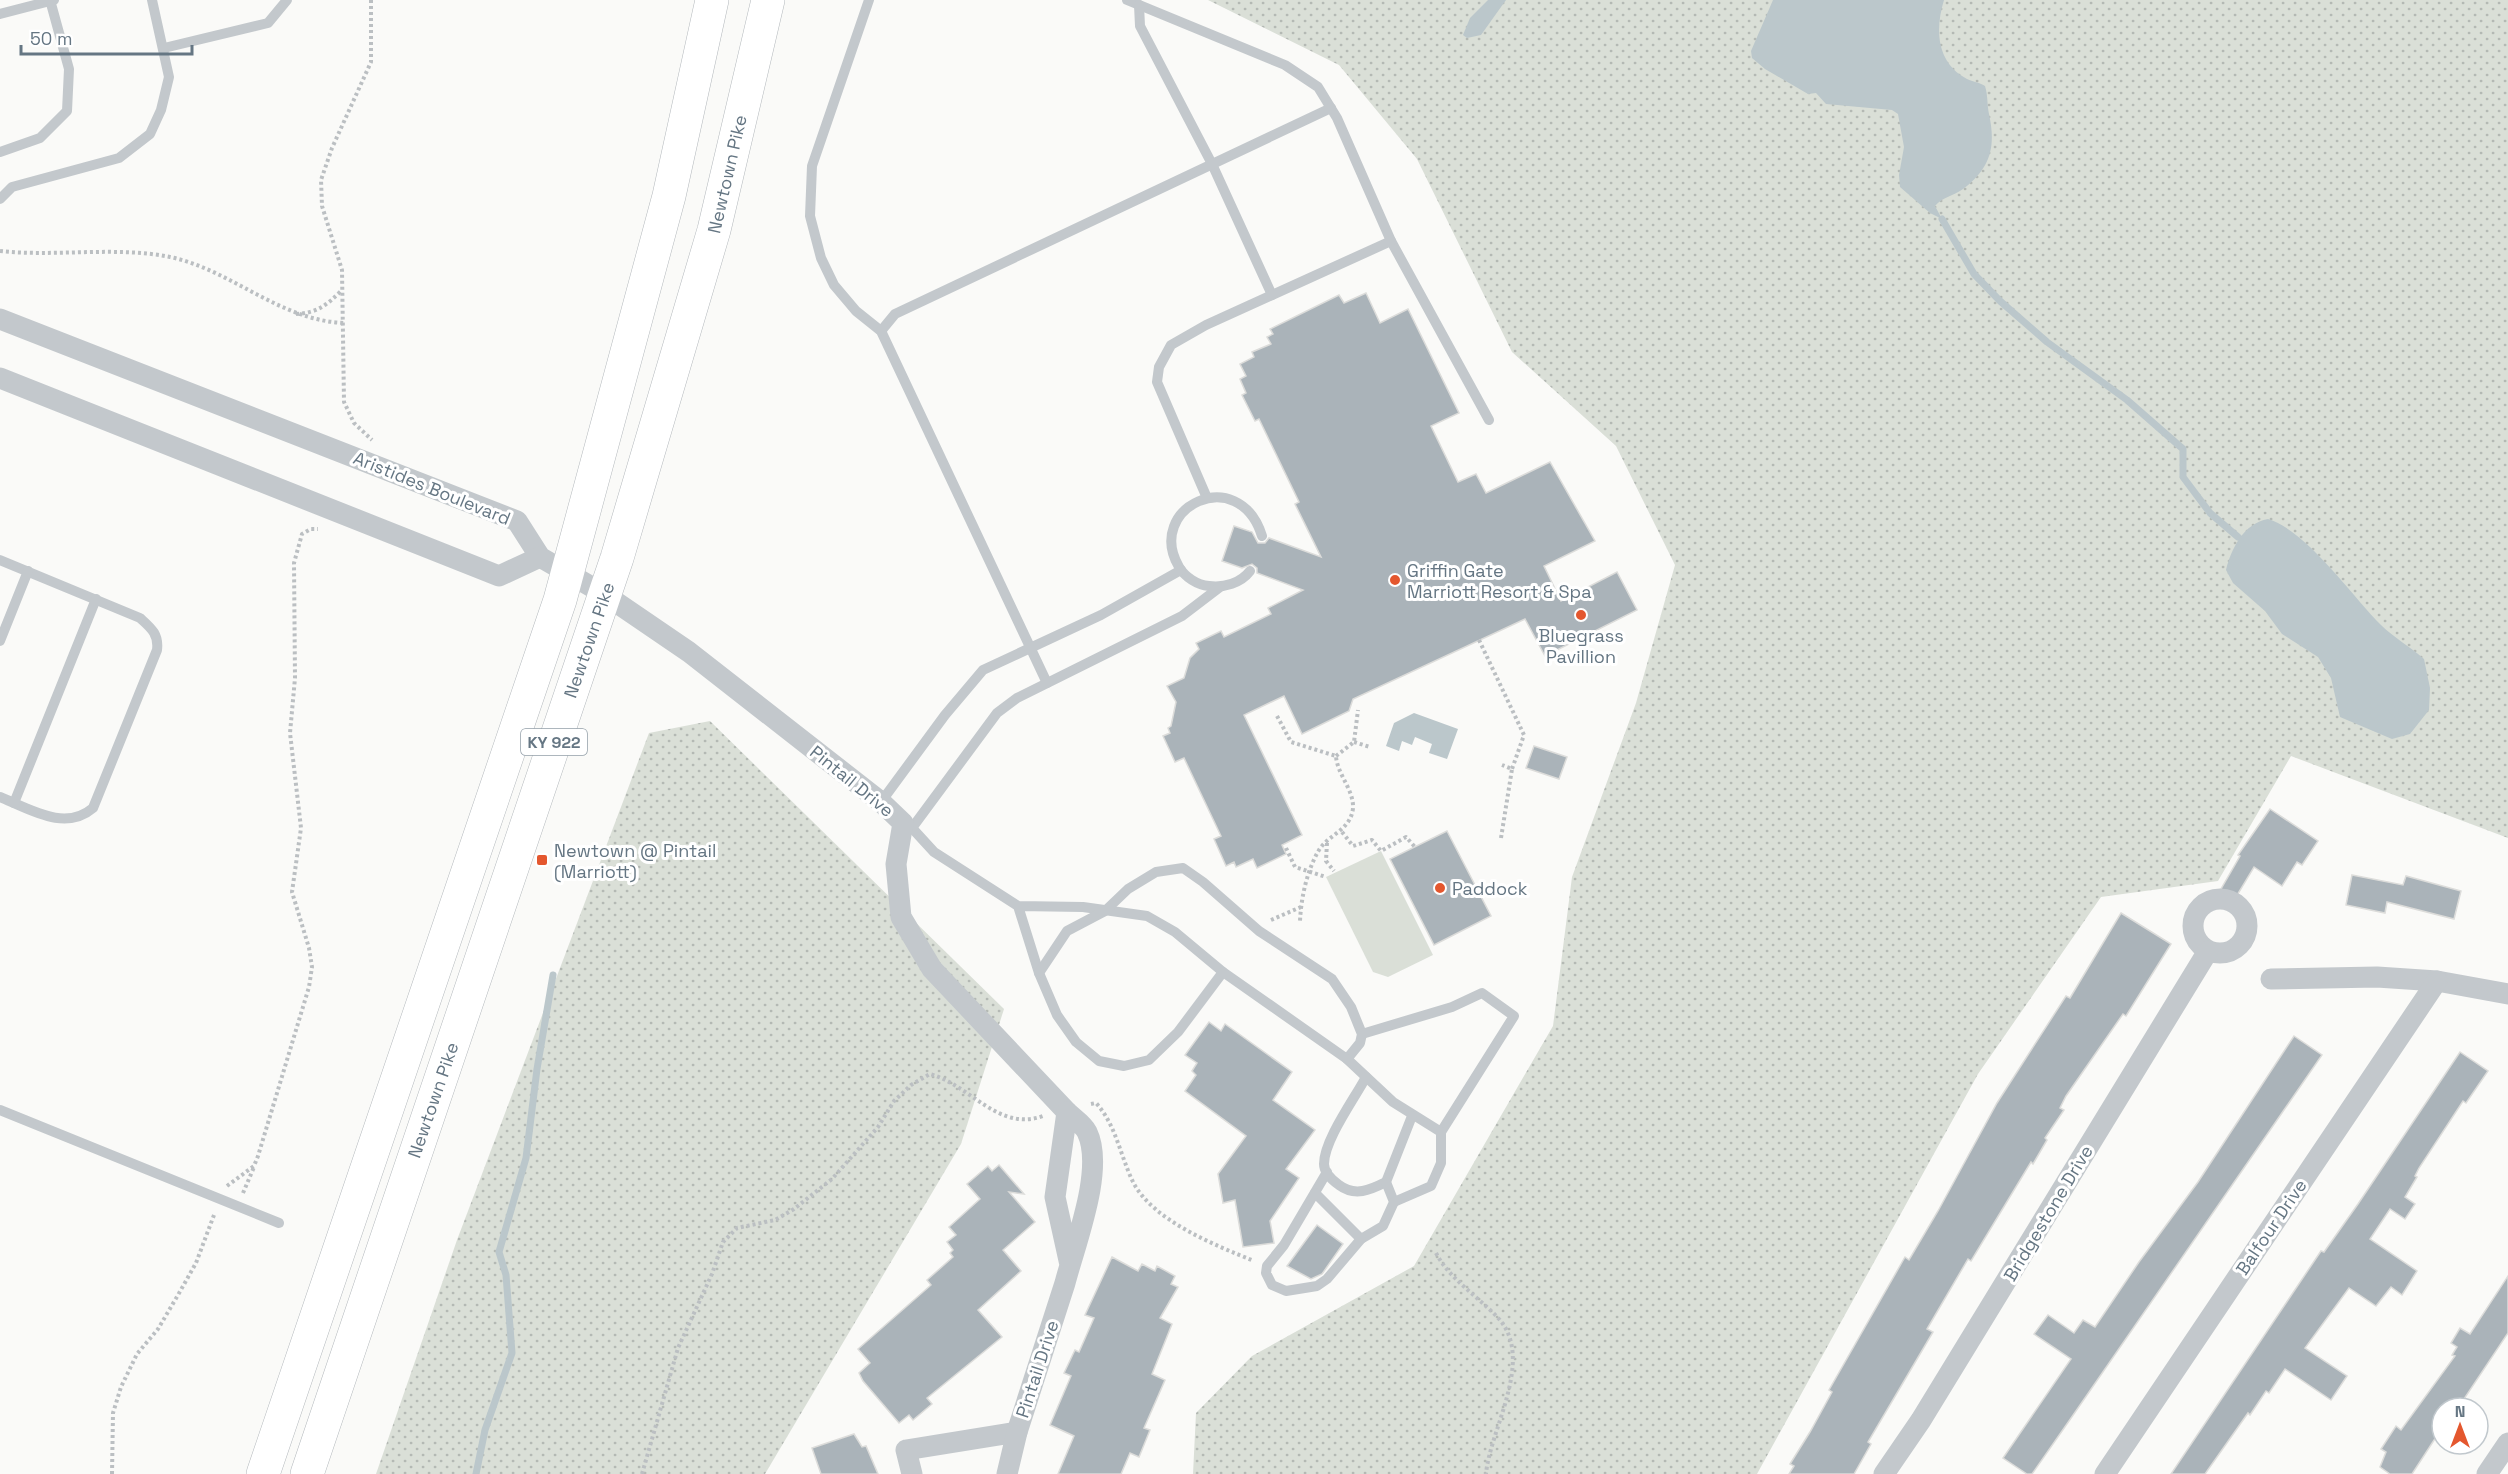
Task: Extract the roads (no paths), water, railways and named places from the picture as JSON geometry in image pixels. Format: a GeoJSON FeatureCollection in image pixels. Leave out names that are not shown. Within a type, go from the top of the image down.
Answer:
{"type":"FeatureCollection","features":[{"type":"Feature","properties":{"kind":"highway","name":"KY 922"},"geometry":{"type":"LineString","coordinates":[[263,1474],[554,565],[669,196],[712,0]]}},
{"type":"Feature","properties":{"kind":"highway","name":"Newtown Pike"},"geometry":{"type":"LineString","coordinates":[[307,1474],[604,594],[659,419],[714,230],[768,0]]}},
{"type":"Feature","properties":{"kind":"street","name":"Aristides Boulevard"},"geometry":{"type":"LineString","coordinates":[[0,319],[517,521],[554,565]]}},
{"type":"Feature","properties":{"kind":"street"},"geometry":{"type":"LineString","coordinates":[[0,378],[499,576],[554,565]]}},
{"type":"Feature","properties":{"kind":"street","name":"Pintail Drive"},"geometry":{"type":"LineString","coordinates":[[554,565],[604,594],[688,652],[908,826],[896,864],[901,917],[932,969],[1086,1130],[1092,1148],[1092,1176],[1070,1265],[1017,1432],[1007,1474]]}},
{"type":"Feature","properties":{"kind":"street","name":"Bridgestone Drive"},"geometry":{"type":"LineString","coordinates":[[1884,1474],[1922,1420],[2208,951]]}},
{"type":"Feature","properties":{"kind":"street"},"geometry":{"type":"LineString","coordinates":[[2271,979],[2377,977],[2437,981],[2508,994]]}},
{"type":"Feature","properties":{"kind":"street","name":"Balfour Drive"},"geometry":{"type":"LineString","coordinates":[[2105,1474],[2437,981]]}},
{"type":"Feature","properties":{"kind":"street"},"geometry":{"type":"LineString","coordinates":[[1066,1111],[1055,1197],[1070,1265]]}},
{"type":"Feature","properties":{"kind":"street"},"geometry":{"type":"LineString","coordinates":[[912,1474],[906,1450],[1017,1432]]}},
{"type":"Feature","properties":{"kind":"street"},"geometry":{"type":"LineString","coordinates":[[2487,1474],[2508,1443]]}},
{"type":"Feature","properties":{"kind":"lane"},"geometry":{"type":"LineString","coordinates":[[0,14],[51,0],[69,69],[67,111],[57,124],[40,138],[18,143],[0,152]]}},
{"type":"Feature","properties":{"kind":"lane"},"geometry":{"type":"LineString","coordinates":[[0,199],[12,187],[119,158],[150,134],[161,110],[169,77],[152,0]]}},
{"type":"Feature","properties":{"kind":"lane"},"geometry":{"type":"LineString","coordinates":[[164,48],[268,24],[287,0]]}},
{"type":"Feature","properties":{"kind":"lane"},"geometry":{"type":"LineString","coordinates":[[869,0],[812,166],[810,216],[821,258],[834,285],[856,311],[880,331],[1047,683]]}},
{"type":"Feature","properties":{"kind":"lane"},"geometry":{"type":"LineString","coordinates":[[1127,0],[1285,65],[1318,87],[1331,108],[1391,241],[1489,420]]}},
{"type":"Feature","properties":{"kind":"lane"},"geometry":{"type":"LineString","coordinates":[[1139,5],[1140,26],[1212,164],[1272,295]]}},
{"type":"Feature","properties":{"kind":"lane"},"geometry":{"type":"LineString","coordinates":[[880,331],[895,314],[1331,108]]}},
{"type":"Feature","properties":{"kind":"lane"},"geometry":{"type":"LineString","coordinates":[[1207,498],[1157,382],[1159,367],[1171,345],[1272,295],[1391,241]]}},
{"type":"Feature","properties":{"kind":"lane"},"geometry":{"type":"LineString","coordinates":[[1250,571],[1234,583],[1220,587],[1206,586],[1192,580],[1181,570],[1174,557],[1171,542],[1174,527],[1181,514],[1193,503],[1207,498],[1222,497],[1243,506],[1257,522],[1262,536]]}},
{"type":"Feature","properties":{"kind":"lane"},"geometry":{"type":"LineString","coordinates":[[0,560],[140,618],[158,639],[157,650],[93,808],[84,816],[59,820],[0,797]]}},
{"type":"Feature","properties":{"kind":"lane"},"geometry":{"type":"LineString","coordinates":[[880,802],[945,715],[983,670],[1101,615],[1181,570]]}},
{"type":"Feature","properties":{"kind":"lane"},"geometry":{"type":"LineString","coordinates":[[0,641],[28,571]]}},
{"type":"Feature","properties":{"kind":"lane"},"geometry":{"type":"LineString","coordinates":[[1220,587],[1182,616],[1017,698],[997,713],[908,826],[934,852],[1018,906],[1083,907],[1148,916],[1175,932],[1223,972],[1347,1059],[1412,1116],[1442,1132]]}},
{"type":"Feature","properties":{"kind":"lane"},"geometry":{"type":"LineString","coordinates":[[14,803],[96,599]]}},
{"type":"Feature","properties":{"kind":"lane"},"geometry":{"type":"LineString","coordinates":[[1039,973],[1066,931],[1105,911],[1128,889],[1156,872],[1183,868],[1203,882],[1259,931],[1332,978],[1351,1007],[1362,1035],[1360,1043],[1347,1059]]}},
{"type":"Feature","properties":{"kind":"lane"},"geometry":{"type":"LineString","coordinates":[[1018,906],[1039,973],[1057,1015],[1076,1042],[1099,1061],[1124,1066],[1149,1060],[1178,1032],[1223,972]]}},
{"type":"Feature","properties":{"kind":"lane"},"geometry":{"type":"LineString","coordinates":[[1327,1172],[1284,1245],[1267,1266],[1266,1273],[1272,1286],[1286,1291],[1317,1286],[1327,1279],[1360,1239],[1383,1226],[1394,1202],[1431,1186],[1441,1163],[1442,1132],[1514,1016],[1482,993],[1452,1007],[1362,1035]]}},
{"type":"Feature","properties":{"kind":"lane"},"geometry":{"type":"LineString","coordinates":[[1366,1077],[1329,1143],[1324,1164],[1330,1179],[1346,1191],[1368,1191],[1386,1182],[1412,1116]]}},
{"type":"Feature","properties":{"kind":"lane"},"geometry":{"type":"LineString","coordinates":[[0,1110],[279,1223]]}},
{"type":"Feature","properties":{"kind":"lane"},"geometry":{"type":"LineString","coordinates":[[1386,1182],[1394,1202]]}},
{"type":"Feature","properties":{"kind":"lane"},"geometry":{"type":"LineString","coordinates":[[1315,1193],[1360,1239]]}},
{"type":"Feature","properties":{"kind":"waterway"},"geometry":{"type":"LineString","coordinates":[[1942,219],[1974,274],[2000,301],[2047,342],[2127,400],[2183,449],[2183,477],[2210,513],[2238,537]]}},
{"type":"Feature","properties":{"kind":"waterway"},"geometry":{"type":"LineString","coordinates":[[476,1474],[485,1430],[512,1353],[506,1275],[499,1252],[526,1158],[537,1069],[553,975]]}},
{"type":"Feature","properties":{"kind":"place","name":"Griffin Gate Marriott Resort & Spa"},"geometry":{"type":"Point","coordinates":[1395,580]}},
{"type":"Feature","properties":{"kind":"place","name":"Bluegrass Pavillion"},"geometry":{"type":"Point","coordinates":[1581,615]}},
{"type":"Feature","properties":{"kind":"place","name":"Newtown @ Pintail (Marriott)"},"geometry":{"type":"Point","coordinates":[542,860]}},
{"type":"Feature","properties":{"kind":"place","name":"Paddock"},"geometry":{"type":"Point","coordinates":[1440,888]}}]}
